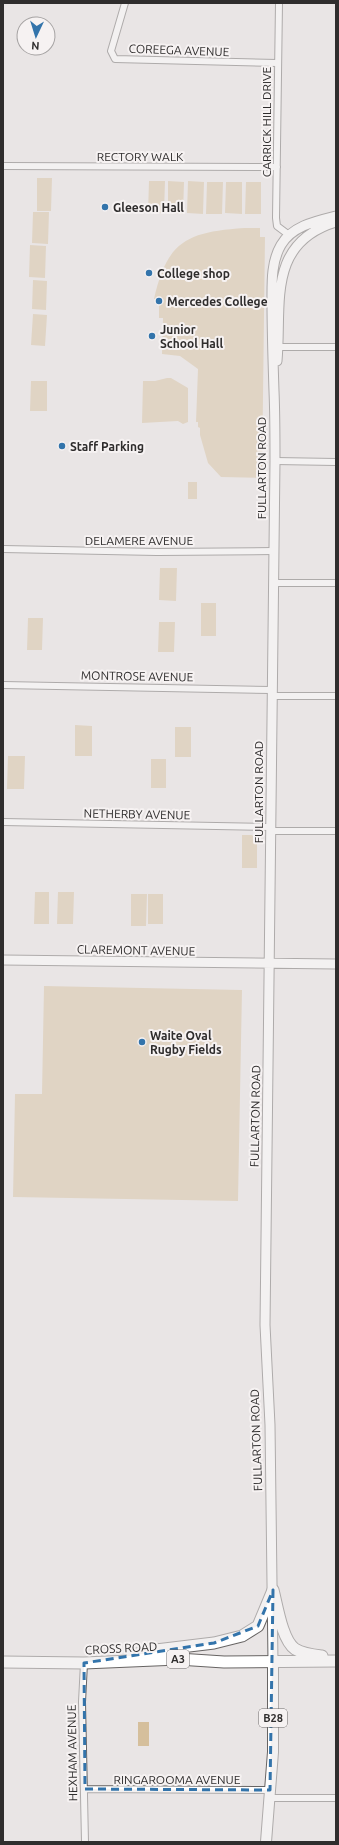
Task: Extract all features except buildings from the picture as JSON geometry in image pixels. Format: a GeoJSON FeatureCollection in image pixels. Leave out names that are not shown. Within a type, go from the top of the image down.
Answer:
{"type":"FeatureCollection","features":[{"type":"Feature","properties":{"kind":"highway"},"geometry":{"type":"LineString","coordinates":[[273,1590],[285,1634],[294,1648],[312,1655],[336,1657]]}},
{"type":"Feature","properties":{"kind":"highway"},"geometry":{"type":"LineString","coordinates":[[102,1662],[156,1650],[214,1643],[242,1636],[258,1626],[273,1590]]}},
{"type":"Feature","properties":{"kind":"highway","name":"CROSS ROAD"},"geometry":{"type":"LineString","coordinates":[[3,1662],[84,1663],[178,1659],[224,1662],[336,1661]]}},
{"type":"Feature","properties":{"kind":"main road","name":"B28"},"geometry":{"type":"LineString","coordinates":[[289,235],[302,227],[336,216]]}},
{"type":"Feature","properties":{"kind":"main road","name":"B28"},"geometry":{"type":"LineString","coordinates":[[287,262],[305,238],[316,230],[336,222]]}},
{"type":"Feature","properties":{"kind":"main road"},"geometry":{"type":"LineString","coordinates":[[287,262],[289,235],[301,234],[316,230]]}},
{"type":"Feature","properties":{"kind":"main road","name":"FULLARTON ROAD"},"geometry":{"type":"LineString","coordinates":[[266,1842],[273,1752],[273,1590],[270,1425],[265,1325],[271,693],[275,461],[272,346],[273,271],[275,257],[281,244],[289,235]]}},
{"type":"Feature","properties":{"kind":"main road","name":"FULLARTON ROAD"},"geometry":{"type":"LineString","coordinates":[[274,390],[278,346],[280,284],[287,262]]}},
{"type":"Feature","properties":{"kind":"main road","name":"CLAREMONT AVENUE"},"geometry":{"type":"LineString","coordinates":[[3,960],[336,964]]}},
{"type":"Feature","properties":{"kind":"street","name":"COREEGA AVENUE"},"geometry":{"type":"LineString","coordinates":[[125,3],[111,52],[115,59],[277,63]]}},
{"type":"Feature","properties":{"kind":"street","name":"CARRICK HILL DRIVE"},"geometry":{"type":"LineString","coordinates":[[279,3],[277,63],[277,224],[280,230],[289,235]]}},
{"type":"Feature","properties":{"kind":"street","name":"RECTORY WALK"},"geometry":{"type":"LineString","coordinates":[[3,166],[277,167]]}},
{"type":"Feature","properties":{"kind":"street"},"geometry":{"type":"LineString","coordinates":[[278,346],[336,347]]}},
{"type":"Feature","properties":{"kind":"street"},"geometry":{"type":"LineString","coordinates":[[275,461],[336,462]]}},
{"type":"Feature","properties":{"kind":"street","name":"DELAMERE AVENUE"},"geometry":{"type":"LineString","coordinates":[[3,549],[157,552],[274,551]]}},
{"type":"Feature","properties":{"kind":"street"},"geometry":{"type":"LineString","coordinates":[[274,583],[336,584]]}},
{"type":"Feature","properties":{"kind":"street","name":"MONTROSE AVENUE"},"geometry":{"type":"LineString","coordinates":[[3,685],[336,696]]}},
{"type":"Feature","properties":{"kind":"street","name":"NETHERBY AVENUE"},"geometry":{"type":"LineString","coordinates":[[3,822],[336,832]]}},
{"type":"Feature","properties":{"kind":"street","name":"HEXHAM AVENUE"},"geometry":{"type":"LineString","coordinates":[[84,1663],[82,1702],[85,1842]]}},
{"type":"Feature","properties":{"kind":"street","name":"RINGAROOMA AVENUE"},"geometry":{"type":"LineString","coordinates":[[85,1789],[269,1794],[336,1798]]}},
{"type":"Feature","properties":{"kind":"highlighted area"},"geometry":{"type":"Polygon","coordinates":[[[273,1590],[270,1790],[85,1789],[84,1663],[214,1643],[258,1626],[273,1590]]]}},
{"type":"Feature","properties":{"kind":"shaded area"},"geometry":{"type":"Polygon","coordinates":[[[37,178],[52,178],[51,211],[37,211],[37,178]]]}},
{"type":"Feature","properties":{"kind":"shaded area"},"geometry":{"type":"Polygon","coordinates":[[[149,181],[165,181],[164,213],[148,213],[149,181]]]}},
{"type":"Feature","properties":{"kind":"shaded area"},"geometry":{"type":"Polygon","coordinates":[[[168,181],[184,182],[183,214],[168,213],[168,181]]]}},
{"type":"Feature","properties":{"kind":"shaded area"},"geometry":{"type":"Polygon","coordinates":[[[188,181],[204,182],[203,214],[187,213],[188,181]]]}},
{"type":"Feature","properties":{"kind":"shaded area"},"geometry":{"type":"Polygon","coordinates":[[[207,182],[223,182],[222,214],[206,214],[207,182]]]}},
{"type":"Feature","properties":{"kind":"shaded area"},"geometry":{"type":"Polygon","coordinates":[[[226,182],[242,182],[242,214],[225,213],[226,182]]]}},
{"type":"Feature","properties":{"kind":"shaded area"},"geometry":{"type":"Polygon","coordinates":[[[246,182],[261,182],[261,214],[245,214],[246,182]]]}},
{"type":"Feature","properties":{"kind":"shaded area"},"geometry":{"type":"Polygon","coordinates":[[[33,212],[49,212],[48,244],[32,243],[33,212]]]}},
{"type":"Feature","properties":{"kind":"shaded area"},"geometry":{"type":"Polygon","coordinates":[[[244,228],[260,228],[260,237],[265,237],[262,478],[221,477],[208,463],[200,435],[200,428],[198,427],[198,422],[196,422],[198,369],[180,356],[162,354],[163,318],[159,318],[159,300],[154,299],[159,279],[166,264],[173,252],[182,243],[194,237],[208,233],[244,228]]]}},
{"type":"Feature","properties":{"kind":"shaded area"},"geometry":{"type":"Polygon","coordinates":[[[30,245],[46,246],[45,278],[29,277],[30,245]]]}},
{"type":"Feature","properties":{"kind":"shaded area"},"geometry":{"type":"Polygon","coordinates":[[[33,280],[47,281],[46,310],[32,309],[33,280]]]}},
{"type":"Feature","properties":{"kind":"shaded area"},"geometry":{"type":"Polygon","coordinates":[[[33,314],[47,315],[45,346],[31,345],[33,314]]]}},
{"type":"Feature","properties":{"kind":"shaded area"},"geometry":{"type":"Polygon","coordinates":[[[171,378],[188,388],[188,422],[183,424],[178,421],[142,423],[143,381],[155,381],[171,378]]]}},
{"type":"Feature","properties":{"kind":"shaded area"},"geometry":{"type":"Polygon","coordinates":[[[31,381],[47,381],[47,411],[30,411],[31,381]]]}},
{"type":"Feature","properties":{"kind":"shaded area"},"geometry":{"type":"Polygon","coordinates":[[[188,482],[197,482],[197,499],[188,499],[188,482]]]}},
{"type":"Feature","properties":{"kind":"shaded area"},"geometry":{"type":"Polygon","coordinates":[[[160,568],[177,568],[176,601],[159,600],[160,568]]]}},
{"type":"Feature","properties":{"kind":"shaded area"},"geometry":{"type":"Polygon","coordinates":[[[201,603],[216,603],[216,636],[201,636],[201,603]]]}},
{"type":"Feature","properties":{"kind":"shaded area"},"geometry":{"type":"Polygon","coordinates":[[[28,618],[43,618],[42,650],[27,650],[28,618]]]}},
{"type":"Feature","properties":{"kind":"shaded area"},"geometry":{"type":"Polygon","coordinates":[[[159,622],[175,622],[174,652],[158,652],[159,622]]]}},
{"type":"Feature","properties":{"kind":"shaded area"},"geometry":{"type":"Polygon","coordinates":[[[75,725],[92,726],[92,756],[75,756],[75,725]]]}},
{"type":"Feature","properties":{"kind":"shaded area"},"geometry":{"type":"Polygon","coordinates":[[[175,727],[191,727],[191,757],[175,757],[175,727]]]}},
{"type":"Feature","properties":{"kind":"shaded area"},"geometry":{"type":"Polygon","coordinates":[[[8,756],[25,756],[24,789],[7,789],[8,756]]]}},
{"type":"Feature","properties":{"kind":"shaded area"},"geometry":{"type":"Polygon","coordinates":[[[151,759],[166,759],[166,788],[151,788],[151,759]]]}},
{"type":"Feature","properties":{"kind":"shaded area"},"geometry":{"type":"Polygon","coordinates":[[[242,835],[252,835],[257,840],[257,868],[242,868],[242,835]]]}},
{"type":"Feature","properties":{"kind":"shaded area"},"geometry":{"type":"Polygon","coordinates":[[[35,892],[49,892],[49,924],[34,924],[35,892]]]}},
{"type":"Feature","properties":{"kind":"shaded area"},"geometry":{"type":"Polygon","coordinates":[[[58,892],[74,892],[73,924],[57,924],[58,892]]]}},
{"type":"Feature","properties":{"kind":"shaded area"},"geometry":{"type":"Polygon","coordinates":[[[131,894],[147,894],[146,926],[131,926],[131,894]]]}},
{"type":"Feature","properties":{"kind":"shaded area"},"geometry":{"type":"Polygon","coordinates":[[[148,894],[163,894],[163,924],[148,924],[148,894]]]}},
{"type":"Feature","properties":{"kind":"shaded area","name":"Waite Oval Rugby Fields"},"geometry":{"type":"Polygon","coordinates":[[[44,986],[242,990],[238,1201],[13,1197],[15,1094],[42,1094],[44,986]]]}},
{"type":"Feature","properties":{"kind":"shaded area"},"geometry":{"type":"Polygon","coordinates":[[[138,1722],[149,1722],[149,1746],[138,1746],[138,1722]]]}},
{"type":"Feature","properties":{"kind":"place","name":"Gleeson Hall"},"geometry":{"type":"Point","coordinates":[105,207]}},
{"type":"Feature","properties":{"kind":"place","name":"College shop"},"geometry":{"type":"Point","coordinates":[149,273]}},
{"type":"Feature","properties":{"kind":"place","name":"Mercedes College"},"geometry":{"type":"Point","coordinates":[159,301]}},
{"type":"Feature","properties":{"kind":"place","name":"Junior School Hall"},"geometry":{"type":"Point","coordinates":[152,336]}},
{"type":"Feature","properties":{"kind":"place","name":"Staff Parking"},"geometry":{"type":"Point","coordinates":[62,446]}},
{"type":"Feature","properties":{"kind":"place","name":"Waite Oval Rugby Fields"},"geometry":{"type":"Point","coordinates":[142,1042]}}]}
